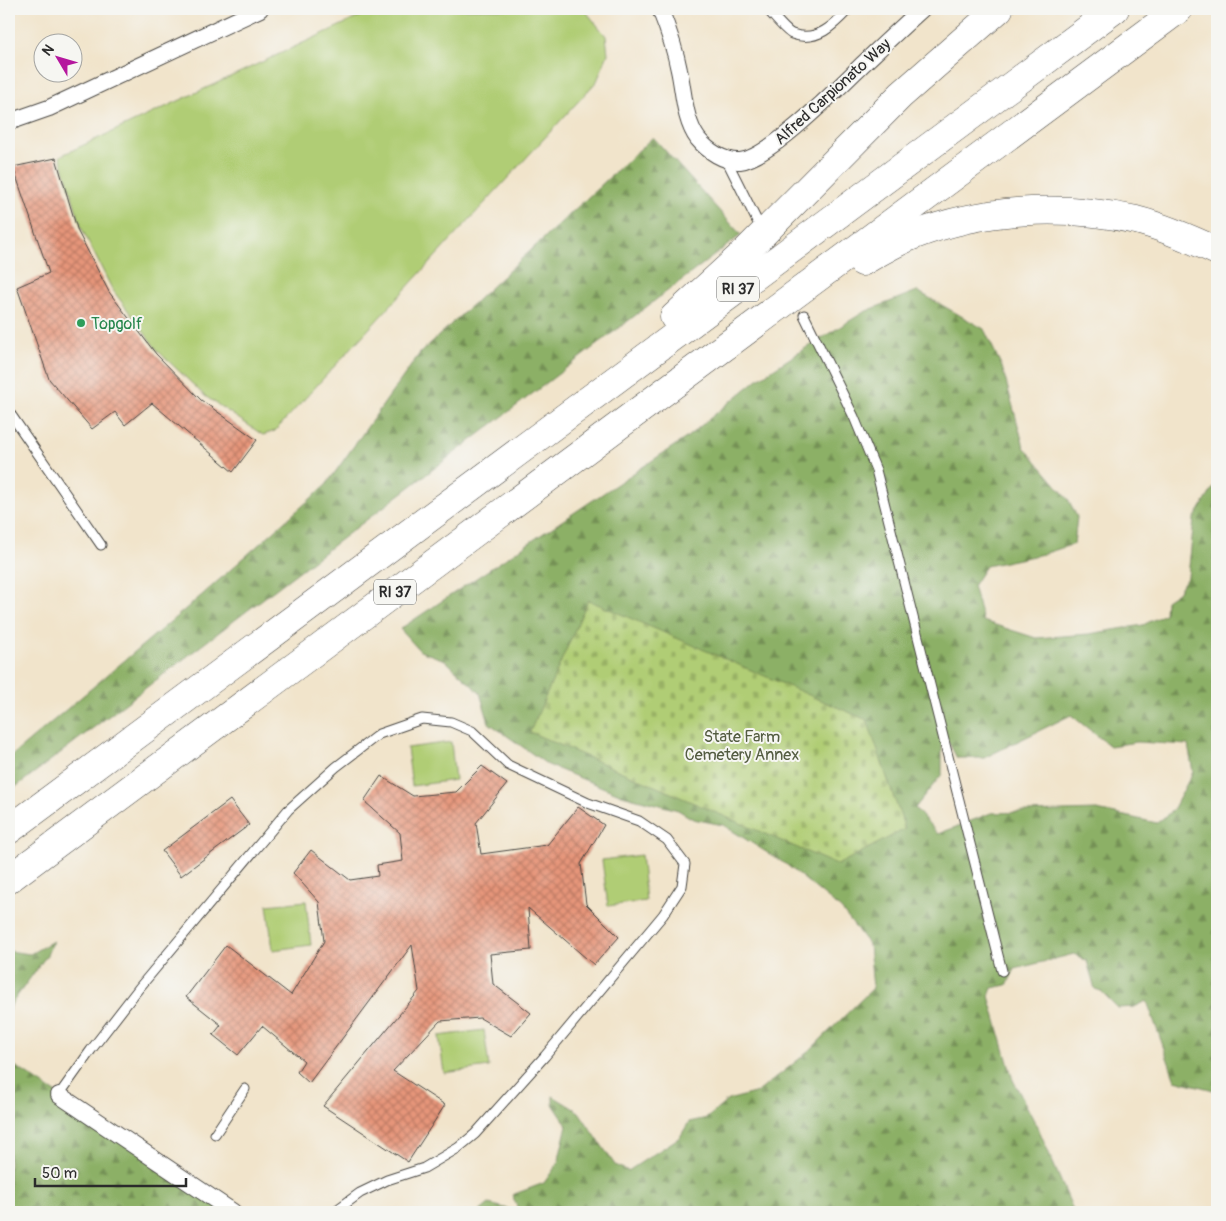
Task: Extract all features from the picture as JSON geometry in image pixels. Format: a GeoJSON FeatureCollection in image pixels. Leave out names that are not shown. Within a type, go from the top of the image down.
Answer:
{"type":"FeatureCollection","features":[{"type":"Feature","properties":{"kind":"highway"},"geometry":{"type":"LineString","coordinates":[[524,449],[707,287],[901,95],[999,9]]}},
{"type":"Feature","properties":{"kind":"highway","name":"RI 37"},"geometry":{"type":"LineString","coordinates":[[9,830],[1115,9]]}},
{"type":"Feature","properties":{"kind":"highway","name":"RI 37"},"geometry":{"type":"LineString","coordinates":[[9,879],[792,310],[1180,9]]}},
{"type":"Feature","properties":{"kind":"highway"},"geometry":{"type":"LineString","coordinates":[[792,310],[894,244],[952,223],[993,215],[1034,210],[1062,210],[1112,216],[1136,220],[1158,227],[1217,251]]}},
{"type":"Feature","properties":{"kind":"street"},"geometry":{"type":"LineString","coordinates":[[9,122],[49,108],[260,9]]}},
{"type":"Feature","properties":{"kind":"street"},"geometry":{"type":"LineString","coordinates":[[660,9],[676,57],[693,129],[705,146],[726,159]]}},
{"type":"Feature","properties":{"kind":"street","name":"Alfred Carpionato Way"},"geometry":{"type":"LineString","coordinates":[[726,159],[734,161],[747,160],[783,136],[816,109],[922,9]]}},
{"type":"Feature","properties":{"kind":"street"},"geometry":{"type":"LineString","coordinates":[[60,1096],[233,1212]]}},
{"type":"Feature","properties":{"kind":"lane"},"geometry":{"type":"LineString","coordinates":[[767,9],[791,33],[813,37],[832,27],[849,9]]}},
{"type":"Feature","properties":{"kind":"lane"},"geometry":{"type":"LineString","coordinates":[[726,159],[757,221]]}},
{"type":"Feature","properties":{"kind":"lane"},"geometry":{"type":"LineString","coordinates":[[792,310],[854,417],[876,470],[1002,971]]}},
{"type":"Feature","properties":{"kind":"lane"},"geometry":{"type":"LineString","coordinates":[[9,412],[101,546]]}},
{"type":"Feature","properties":{"kind":"lane"},"geometry":{"type":"LineString","coordinates":[[60,1096],[91,1050],[139,988],[288,810],[379,734],[422,719],[451,722],[472,731],[508,765],[588,802],[639,821],[667,840],[685,864],[682,886],[663,915],[545,1056],[475,1134],[458,1148],[424,1168],[387,1180],[360,1193],[334,1212]]}},
{"type":"Feature","properties":{"kind":"lane"},"geometry":{"type":"LineString","coordinates":[[215,1134],[245,1089]]}},
{"type":"Feature","properties":{"kind":"green space"},"geometry":{"type":"Polygon","coordinates":[[[376,9],[584,9],[606,36],[608,54],[597,81],[275,431],[263,435],[205,396],[158,351],[112,289],[82,229],[60,156],[376,9]]]}},
{"type":"Feature","properties":{"kind":"green space"},"geometry":{"type":"Polygon","coordinates":[[[653,137],[741,235],[9,792],[9,758],[202,595],[326,485],[420,353],[653,137]]]}},
{"type":"Feature","properties":{"kind":"green space"},"geometry":{"type":"Polygon","coordinates":[[[917,291],[984,329],[1002,367],[1024,447],[1068,499],[1077,517],[1074,544],[1043,554],[986,566],[973,586],[983,621],[1036,638],[1089,634],[1143,625],[1165,614],[1166,600],[1178,592],[1188,576],[1194,519],[1217,482],[1217,1091],[1175,1080],[1147,1001],[1134,1007],[1118,1008],[1101,991],[1095,989],[1087,961],[1074,954],[1015,969],[1007,985],[992,988],[989,996],[1013,1080],[1040,1132],[1074,1212],[479,1212],[489,1204],[513,1210],[518,1209],[512,1195],[544,1183],[558,1163],[567,1125],[553,1104],[553,1096],[579,1112],[615,1165],[628,1171],[680,1137],[689,1122],[707,1118],[728,1100],[758,1092],[808,1052],[873,988],[869,945],[841,909],[787,865],[723,825],[693,819],[678,810],[622,795],[548,765],[489,723],[480,693],[445,660],[420,651],[400,629],[686,438],[758,379],[864,312],[917,291]],[[1071,715],[984,758],[957,758],[942,730],[942,774],[915,808],[938,834],[991,813],[1097,810],[1157,823],[1173,810],[1193,772],[1188,745],[1137,742],[1110,746],[1071,715]]]}},
{"type":"Feature","properties":{"kind":"green space","name":"State Farm Cemetery Annex"},"geometry":{"type":"Polygon","coordinates":[[[588,600],[867,720],[905,829],[837,865],[530,732],[588,600]]]}},
{"type":"Feature","properties":{"kind":"green space"},"geometry":{"type":"Polygon","coordinates":[[[451,742],[455,780],[412,786],[407,748],[451,742]]]}},
{"type":"Feature","properties":{"kind":"green space"},"geometry":{"type":"Polygon","coordinates":[[[641,855],[646,901],[608,906],[602,860],[641,855]]]}},
{"type":"Feature","properties":{"kind":"green space"},"geometry":{"type":"Polygon","coordinates":[[[306,901],[311,945],[273,950],[267,905],[306,901]]]}},
{"type":"Feature","properties":{"kind":"green space"},"geometry":{"type":"Polygon","coordinates":[[[53,941],[47,955],[12,1003],[9,1012],[9,951],[30,954],[53,941]]]}},
{"type":"Feature","properties":{"kind":"green space"},"geometry":{"type":"Polygon","coordinates":[[[484,1030],[489,1067],[444,1073],[439,1036],[484,1030]]]}},
{"type":"Feature","properties":{"kind":"green space"},"geometry":{"type":"Polygon","coordinates":[[[9,1062],[235,1212],[9,1212],[9,1062]]]}},
{"type":"Feature","properties":{"kind":"building","name":"Topgolf"},"geometry":{"type":"Polygon","coordinates":[[[56,158],[78,232],[109,292],[156,354],[201,400],[257,440],[233,472],[152,403],[125,425],[115,412],[92,429],[49,379],[17,287],[49,273],[13,167],[56,158]]]}},
{"type":"Feature","properties":{"kind":"building"},"geometry":{"type":"Polygon","coordinates":[[[482,766],[507,784],[476,823],[481,854],[547,845],[578,807],[604,825],[581,864],[586,904],[619,937],[594,965],[528,908],[531,950],[490,954],[493,984],[531,1013],[511,1036],[480,1018],[440,1021],[393,1071],[445,1105],[408,1162],[323,1106],[419,991],[412,945],[309,1083],[297,1072],[304,1061],[262,1026],[238,1055],[213,1035],[221,1025],[186,997],[226,945],[291,995],[324,941],[319,902],[293,873],[311,850],[350,880],[378,876],[377,865],[403,861],[400,833],[364,801],[381,776],[413,796],[456,792],[482,766]]]}},
{"type":"Feature","properties":{"kind":"building"},"geometry":{"type":"Polygon","coordinates":[[[230,800],[249,825],[181,876],[162,851],[230,800]]]}},
{"type":"Feature","properties":{"kind":"place","name":"Topgolf"},"geometry":{"type":"Point","coordinates":[81,323]}}]}
